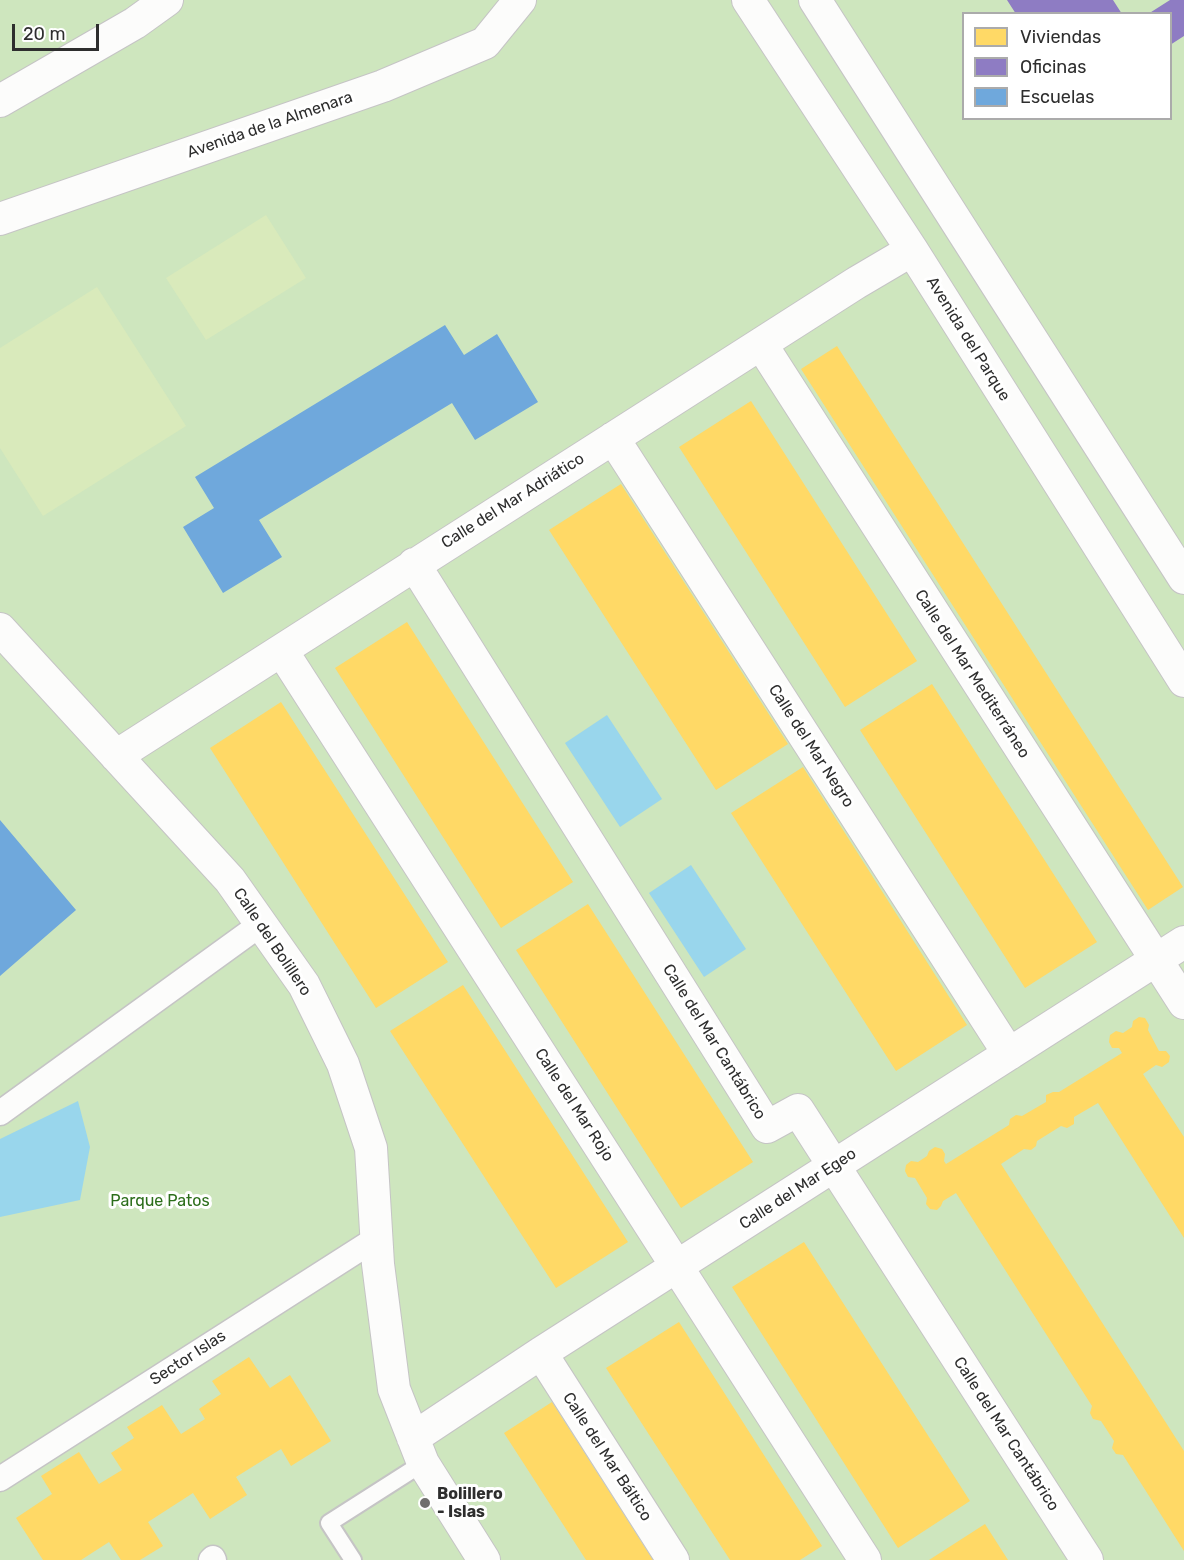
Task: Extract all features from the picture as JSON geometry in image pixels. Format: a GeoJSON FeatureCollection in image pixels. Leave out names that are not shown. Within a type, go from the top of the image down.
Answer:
{"type":"FeatureCollection","features":[{"type":"Feature","properties":{"kind":"street"},"geometry":{"type":"LineString","coordinates":[[0,101],[135,23],[167,0]]}},
{"type":"Feature","properties":{"kind":"street","name":"Avenida de la Almenara"},"geometry":{"type":"LineString","coordinates":[[0,219],[404,77],[485,43],[520,0]]}},
{"type":"Feature","properties":{"kind":"street"},"geometry":{"type":"LineString","coordinates":[[815,0],[1184,578]]}},
{"type":"Feature","properties":{"kind":"street","name":"Avenida del Parque"},"geometry":{"type":"LineString","coordinates":[[748,1],[912,250],[1184,681]]}},
{"type":"Feature","properties":{"kind":"street","name":"Calle del Mar Adriático"},"geometry":{"type":"LineString","coordinates":[[116,756],[856,283],[912,250]]}},
{"type":"Feature","properties":{"kind":"street","name":"Calle del Mar Mediterráneo"},"geometry":{"type":"LineString","coordinates":[[761,344],[1184,1003]]}},
{"type":"Feature","properties":{"kind":"street","name":"Calle del Mar Negro"},"geometry":{"type":"LineString","coordinates":[[614,438],[1009,1054]]}},
{"type":"Feature","properties":{"kind":"street","name":"Calle del Mar Cantábrico"},"geometry":{"type":"LineString","coordinates":[[414,564],[767,1127],[798,1110],[1088,1560]]}},
{"type":"Feature","properties":{"kind":"street","name":"Calle del Bolillero"},"geometry":{"type":"LineString","coordinates":[[0,629],[230,880],[304,985],[343,1064],[371,1148],[385,1333],[394,1389],[418,1450],[484,1560]]}},
{"type":"Feature","properties":{"kind":"street","name":"Calle del Mar Rojo"},"geometry":{"type":"LineString","coordinates":[[282,651],[865,1560]]}},
{"type":"Feature","properties":{"kind":"street"},"geometry":{"type":"LineString","coordinates":[[0,1113],[212,957],[261,924]]}},
{"type":"Feature","properties":{"kind":"street","name":"Calle del Mar Egeo"},"geometry":{"type":"LineString","coordinates":[[418,1450],[541,1353],[1184,942]]}},
{"type":"Feature","properties":{"kind":"street","name":"Sector Islas"},"geometry":{"type":"LineString","coordinates":[[0,1479],[377,1238]]}},
{"type":"Feature","properties":{"kind":"street","name":"Calle del Mar Báltico"},"geometry":{"type":"LineString","coordinates":[[541,1353],[674,1560]]}},
{"type":"Feature","properties":{"kind":"lane"},"geometry":{"type":"LineString","coordinates":[[353,1560],[329,1523],[418,1450]]}},
{"type":"Feature","properties":{"kind":"green space","name":"Parque Patos"},"geometry":{"type":"Polygon","coordinates":[[[0,0],[1184,0],[1184,1560],[0,1560],[0,0]]]}},
{"type":"Feature","properties":{"kind":"green space"},"geometry":{"type":"Polygon","coordinates":[[[266,215],[306,278],[206,340],[166,278],[266,215]]]}},
{"type":"Feature","properties":{"kind":"green space"},"geometry":{"type":"Polygon","coordinates":[[[97,287],[186,426],[43,516],[0,448],[0,348],[97,287]]]}},
{"type":"Feature","properties":{"kind":"water"},"geometry":{"type":"Polygon","coordinates":[[[607,715],[662,799],[620,827],[565,743],[607,715]]]}},
{"type":"Feature","properties":{"kind":"water"},"geometry":{"type":"Polygon","coordinates":[[[691,865],[746,949],[704,977],[649,893],[691,865]]]}},
{"type":"Feature","properties":{"kind":"water"},"geometry":{"type":"Polygon","coordinates":[[[78,1101],[90,1147],[80,1200],[0,1217],[0,1139],[78,1101]]]}},
{"type":"Feature","properties":{"kind":"building: Viviendas"},"geometry":{"type":"Polygon","coordinates":[[[837,346],[1183,887],[1148,910],[801,369],[837,346]]]}},
{"type":"Feature","properties":{"kind":"building: Viviendas"},"geometry":{"type":"Polygon","coordinates":[[[751,401],[917,661],[845,707],[679,447],[751,401]]]}},
{"type":"Feature","properties":{"kind":"building: Viviendas"},"geometry":{"type":"Polygon","coordinates":[[[621,484],[788,744],[716,790],[549,530],[621,484]]]}},
{"type":"Feature","properties":{"kind":"building: Viviendas"},"geometry":{"type":"Polygon","coordinates":[[[407,622],[573,882],[501,928],[335,668],[407,622]]]}},
{"type":"Feature","properties":{"kind":"building: Viviendas"},"geometry":{"type":"Polygon","coordinates":[[[932,684],[1097,942],[1025,988],[860,730],[932,684]]]}},
{"type":"Feature","properties":{"kind":"building: Viviendas"},"geometry":{"type":"Polygon","coordinates":[[[281,702],[448,962],[376,1008],[210,748],[281,702]]]}},
{"type":"Feature","properties":{"kind":"building: Viviendas"},"geometry":{"type":"Polygon","coordinates":[[[803,767],[967,1025],[896,1071],[731,813],[803,767]]]}},
{"type":"Feature","properties":{"kind":"building: Viviendas"},"geometry":{"type":"Polygon","coordinates":[[[588,904],[753,1162],[681,1208],[516,950],[588,904]]]}},
{"type":"Feature","properties":{"kind":"building: Viviendas"},"geometry":{"type":"Polygon","coordinates":[[[463,985],[628,1242],[556,1288],[390,1031],[463,985]]]}},
{"type":"Feature","properties":{"kind":"building: Viviendas"},"geometry":{"type":"Polygon","coordinates":[[[1139,1017],[1145,1018],[1149,1025],[1148,1030],[1159,1051],[1166,1051],[1170,1056],[1169,1062],[1162,1067],[1156,1065],[1143,1074],[1184,1137],[1184,1238],[1098,1103],[1074,1117],[1074,1124],[1067,1128],[1061,1126],[1037,1141],[1036,1146],[1031,1150],[1024,1149],[1001,1164],[1184,1451],[1184,1551],[1123,1455],[1116,1454],[1112,1448],[1114,1441],[1101,1421],[1093,1419],[1090,1413],[1092,1406],[956,1193],[943,1201],[937,1210],[930,1209],[926,1204],[927,1198],[915,1178],[908,1177],[905,1171],[906,1165],[911,1161],[918,1162],[935,1147],[942,1149],[946,1164],[1009,1125],[1010,1119],[1016,1115],[1022,1116],[1046,1102],[1046,1095],[1059,1092],[1122,1053],[1119,1048],[1112,1048],[1109,1042],[1110,1035],[1116,1031],[1123,1033],[1132,1027],[1133,1021],[1139,1017]]]}},
{"type":"Feature","properties":{"kind":"building: Viviendas"},"geometry":{"type":"Polygon","coordinates":[[[804,1242],[970,1501],[898,1548],[732,1287],[804,1242]]]}},
{"type":"Feature","properties":{"kind":"building: Viviendas"},"geometry":{"type":"Polygon","coordinates":[[[679,1322],[822,1546],[800,1560],[730,1560],[606,1368],[679,1322]]]}},
{"type":"Feature","properties":{"kind":"building: Viviendas"},"geometry":{"type":"Polygon","coordinates":[[[249,1357],[270,1388],[290,1375],[331,1441],[291,1466],[281,1449],[236,1477],[247,1495],[210,1519],[193,1493],[148,1522],[163,1546],[140,1560],[121,1560],[109,1542],[81,1560],[43,1560],[16,1518],[52,1494],[41,1476],[79,1452],[99,1484],[122,1470],[111,1453],[134,1438],[127,1427],[162,1405],[181,1434],[205,1419],[199,1409],[221,1394],[212,1381],[249,1357]]]}},
{"type":"Feature","properties":{"kind":"building: Viviendas"},"geometry":{"type":"Polygon","coordinates":[[[552,1402],[653,1560],[586,1560],[504,1433],[552,1402]]]}},
{"type":"Feature","properties":{"kind":"building: Viviendas"},"geometry":{"type":"Polygon","coordinates":[[[985,1524],[1008,1560],[929,1560],[985,1524]]]}},
{"type":"Feature","properties":{"kind":"building: Oficinas"},"geometry":{"type":"Polygon","coordinates":[[[1007,0],[1113,0],[1121,12],[1015,12],[1007,0]]]}},
{"type":"Feature","properties":{"kind":"building: Oficinas"},"geometry":{"type":"Polygon","coordinates":[[[1170,0],[1184,0],[1184,36],[1172,44],[1172,12],[1151,12],[1170,0]]]}},
{"type":"Feature","properties":{"kind":"building: Escuelas"},"geometry":{"type":"Polygon","coordinates":[[[445,325],[464,355],[497,334],[538,402],[475,440],[452,403],[259,520],[282,557],[223,593],[183,527],[214,508],[195,477],[445,325]]]}},
{"type":"Feature","properties":{"kind":"building: Escuelas"},"geometry":{"type":"Polygon","coordinates":[[[0,820],[76,910],[0,976],[0,820]]]}},
{"type":"Feature","properties":{"kind":"place","name":"Bolillero - Islas"},"geometry":{"type":"Point","coordinates":[425,1503]}}]}
